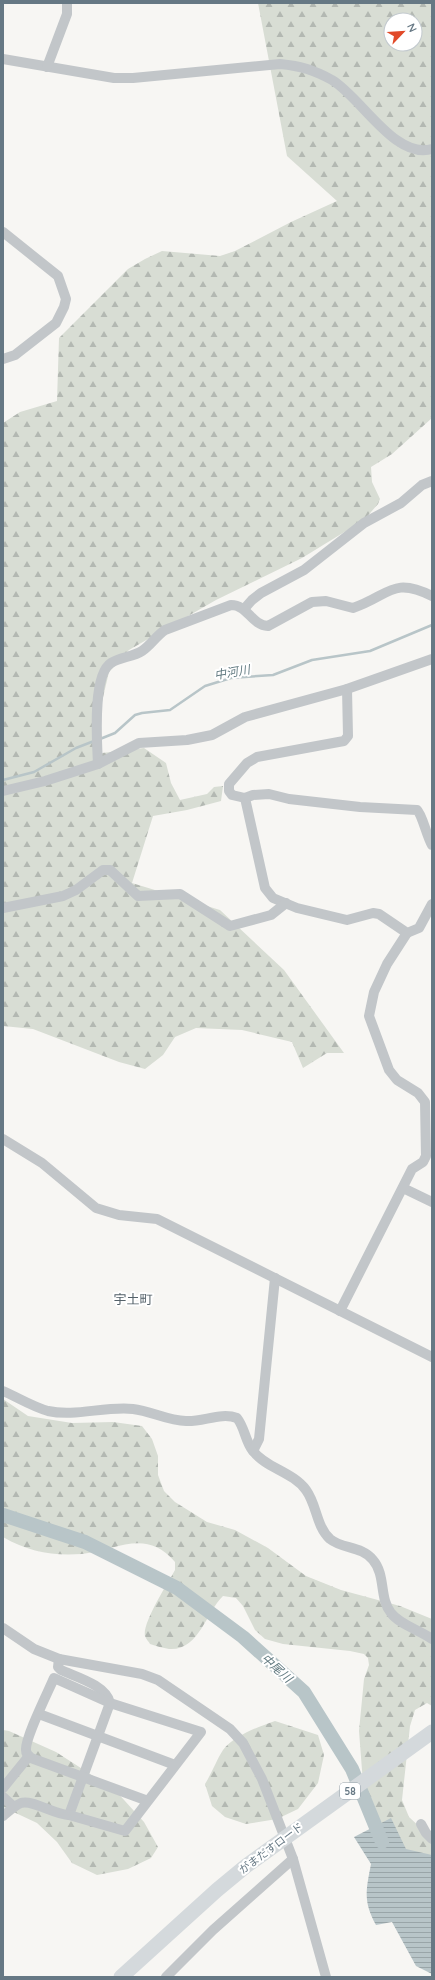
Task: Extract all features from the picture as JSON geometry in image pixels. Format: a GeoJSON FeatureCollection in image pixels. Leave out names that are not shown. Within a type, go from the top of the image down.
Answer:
{"type":"FeatureCollection","features":[{"type":"Feature","properties":{"kind":"highway","name":"がまだすロード"},"geometry":{"type":"LineString","coordinates":[[121,1977],[217,1890],[267,1850],[432,1732]]}},
{"type":"Feature","properties":{"kind":"highway"},"geometry":{"type":"LineString","coordinates":[[116,1977],[136,1962]]}},
{"type":"Feature","properties":{"kind":"street"},"geometry":{"type":"LineString","coordinates":[[47,67],[67,14],[67,3]]}},
{"type":"Feature","properties":{"kind":"street"},"geometry":{"type":"LineString","coordinates":[[3,59],[114,78],[132,78],[280,64],[304,66],[333,81],[348,92],[393,138],[416,150],[432,149]]}},
{"type":"Feature","properties":{"kind":"street"},"geometry":{"type":"LineString","coordinates":[[3,232],[58,276],[66,299],[64,308],[56,323],[15,355],[3,359]]}},
{"type":"Feature","properties":{"kind":"street"},"geometry":{"type":"LineString","coordinates":[[244,609],[261,593],[304,570],[364,523],[401,503],[422,485],[432,481]]}},
{"type":"Feature","properties":{"kind":"street"},"geometry":{"type":"LineString","coordinates":[[98,764],[97,740],[100,682],[105,668],[110,663],[144,650],[158,635],[180,624],[194,620],[226,606],[235,605],[244,609],[258,624],[268,626],[312,602],[326,601],[353,608],[389,590],[402,587],[414,588],[432,596]]}},
{"type":"Feature","properties":{"kind":"street"},"geometry":{"type":"LineString","coordinates":[[3,791],[45,781],[98,764],[139,743],[187,740],[212,735],[245,717],[347,689],[432,659]]}},
{"type":"Feature","properties":{"kind":"street"},"geometry":{"type":"LineString","coordinates":[[347,689],[348,736],[344,741],[257,757],[247,763],[228,787],[232,795],[245,798],[253,795],[269,794],[289,799],[360,807],[417,810],[421,815],[425,830],[432,845]]}},
{"type":"Feature","properties":{"kind":"street"},"geometry":{"type":"LineString","coordinates":[[245,798],[266,888],[272,898],[297,908],[347,920],[373,913],[379,914],[407,933]]}},
{"type":"Feature","properties":{"kind":"street"},"geometry":{"type":"LineString","coordinates":[[3,908],[63,896],[76,890],[103,870],[110,870],[138,896],[180,894],[230,926],[271,915],[286,903]]}},
{"type":"Feature","properties":{"kind":"street"},"geometry":{"type":"LineString","coordinates":[[340,1311],[412,1169],[423,1162],[426,1156],[425,1102],[418,1093],[397,1080],[389,1070],[369,1016],[374,992],[384,971],[407,933],[419,928],[432,904]]}},
{"type":"Feature","properties":{"kind":"street"},"geometry":{"type":"LineString","coordinates":[[3,1139],[42,1164],[96,1208],[119,1215],[157,1219],[432,1357]]}},
{"type":"Feature","properties":{"kind":"street"},"geometry":{"type":"LineString","coordinates":[[403,1188],[432,1202]]}},
{"type":"Feature","properties":{"kind":"street"},"geometry":{"type":"LineString","coordinates":[[253,1451],[259,1439],[276,1278]]}},
{"type":"Feature","properties":{"kind":"street"},"geometry":{"type":"LineString","coordinates":[[3,1391],[47,1410],[60,1412],[117,1408],[134,1409],[179,1421],[194,1422],[231,1416],[241,1423],[253,1451],[290,1475],[303,1486],[313,1502],[319,1523],[329,1538],[336,1543],[367,1554],[377,1565],[383,1582],[387,1605],[396,1619],[432,1639]]}},
{"type":"Feature","properties":{"kind":"street"},"geometry":{"type":"LineString","coordinates":[[3,1628],[34,1649],[59,1659],[142,1674],[158,1680],[230,1729],[243,1743],[262,1779],[293,1859],[326,1977]]}},
{"type":"Feature","properties":{"kind":"street"},"geometry":{"type":"LineString","coordinates":[[59,1659],[58,1666],[61,1670],[101,1690],[107,1696],[110,1703],[69,1815]]}},
{"type":"Feature","properties":{"kind":"street"},"geometry":{"type":"LineString","coordinates":[[3,1816],[26,1802],[61,1815],[69,1815],[125,1831],[201,1732],[110,1703],[54,1678],[26,1750],[28,1756]]}},
{"type":"Feature","properties":{"kind":"street"},"geometry":{"type":"LineString","coordinates":[[39,1714],[175,1765]]}},
{"type":"Feature","properties":{"kind":"street"},"geometry":{"type":"LineString","coordinates":[[28,1756],[148,1801]]}},
{"type":"Feature","properties":{"kind":"street"},"geometry":{"type":"LineString","coordinates":[[3,1788],[28,1756]]}},
{"type":"Feature","properties":{"kind":"street"},"geometry":{"type":"LineString","coordinates":[[3,1797],[14,1808]]}},
{"type":"Feature","properties":{"kind":"street"},"geometry":{"type":"LineString","coordinates":[[421,1824],[426,1833],[432,1838]]}},
{"type":"Feature","properties":{"kind":"street"},"geometry":{"type":"LineString","coordinates":[[166,1977],[213,1930],[293,1859]]}},
{"type":"Feature","properties":{"kind":"green space"},"geometry":{"type":"Polygon","coordinates":[[[258,3],[432,3],[432,418],[392,454],[371,467],[372,482],[380,499],[378,504],[364,520],[302,558],[216,600],[129,650],[109,672],[94,735],[102,753],[144,748],[166,763],[171,783],[180,800],[207,794],[214,787],[223,786],[221,801],[187,810],[153,816],[132,883],[220,910],[284,970],[344,1053],[327,1053],[303,1068],[292,1042],[242,1030],[196,1028],[175,1037],[163,1055],[145,1069],[119,1062],[33,1029],[3,1026],[3,423],[20,412],[57,401],[59,338],[128,269],[162,251],[220,256],[235,251],[291,222],[337,201],[287,156],[258,3]]]}},
{"type":"Feature","properties":{"kind":"green space"},"geometry":{"type":"Polygon","coordinates":[[[3,1399],[28,1416],[72,1423],[113,1422],[142,1426],[152,1439],[158,1456],[158,1475],[164,1491],[175,1502],[207,1522],[235,1530],[268,1548],[306,1576],[341,1590],[400,1606],[432,1619],[432,1706],[427,1703],[415,1710],[410,1726],[402,1800],[409,1817],[423,1830],[432,1842],[432,1926],[377,1862],[365,1809],[359,1731],[364,1679],[369,1665],[368,1658],[364,1654],[350,1651],[283,1644],[265,1639],[255,1630],[243,1606],[236,1598],[223,1596],[201,1629],[188,1644],[179,1648],[169,1649],[150,1644],[145,1636],[147,1622],[175,1570],[175,1562],[164,1552],[153,1546],[142,1543],[82,1554],[61,1554],[41,1552],[22,1546],[3,1537],[3,1399]]]}},
{"type":"Feature","properties":{"kind":"green space"},"geometry":{"type":"Polygon","coordinates":[[[275,1721],[318,1735],[324,1755],[318,1783],[298,1809],[277,1819],[246,1824],[225,1817],[212,1806],[205,1784],[223,1750],[228,1745],[247,1732],[275,1721]]]}},
{"type":"Feature","properties":{"kind":"green space"},"geometry":{"type":"Polygon","coordinates":[[[3,1730],[9,1731],[56,1752],[115,1790],[144,1822],[158,1847],[151,1858],[128,1869],[97,1875],[72,1863],[57,1842],[37,1823],[3,1807],[3,1730]]]}},
{"type":"Feature","properties":{"kind":"shaded area"},"geometry":{"type":"Polygon","coordinates":[[[391,1818],[406,1849],[432,1855],[432,1974],[416,1966],[392,1922],[376,1925],[367,1902],[367,1888],[371,1864],[354,1837],[391,1818]]]}},
{"type":"Feature","properties":{"kind":"waterway","name":"中河川"},"geometry":{"type":"LineString","coordinates":[[100,739],[115,733],[135,715],[170,710],[205,686],[231,678],[273,675],[312,660],[370,651],[432,625]]}},
{"type":"Feature","properties":{"kind":"waterway","name":"中河川"},"geometry":{"type":"LineString","coordinates":[[3,780],[34,772],[76,748],[94,741]]}},
{"type":"Feature","properties":{"kind":"waterway","name":"中尾川"},"geometry":{"type":"LineString","coordinates":[[3,1515],[85,1542],[177,1588],[243,1637],[304,1692],[352,1769],[382,1842]]}},
{"type":"Feature","properties":{"kind":"district","name":"宇土町"},"geometry":{"type":"Point","coordinates":[133,1299]}}]}
